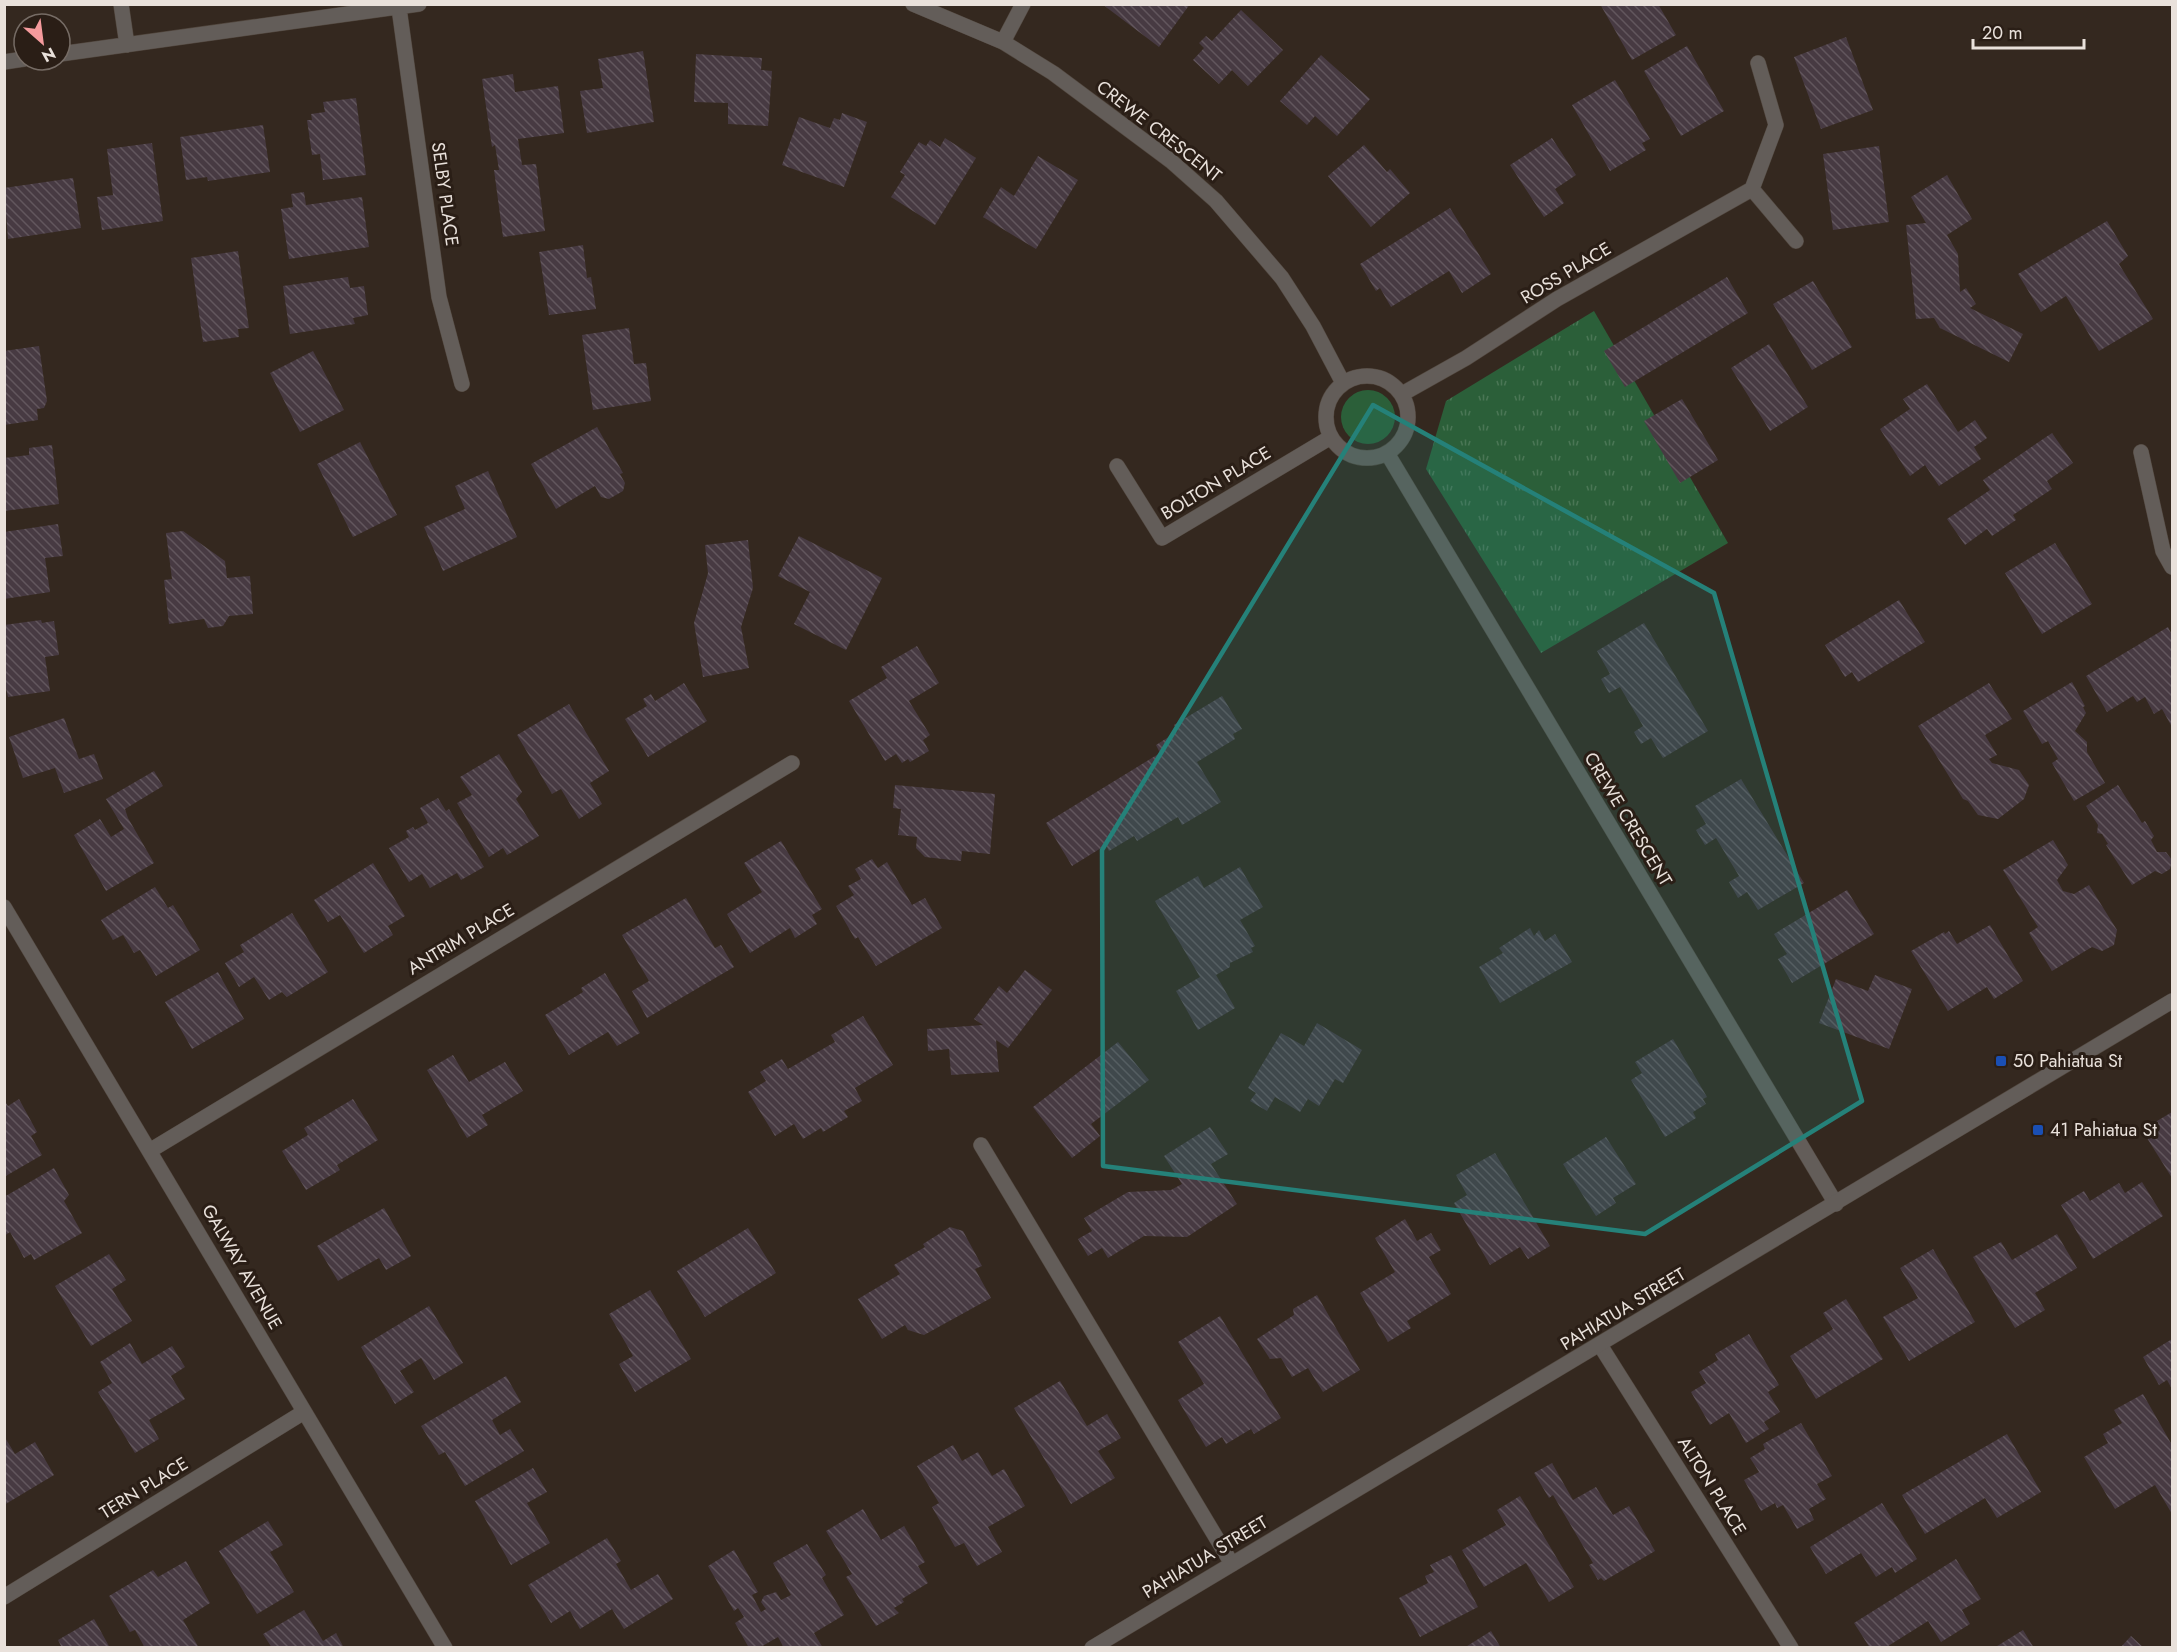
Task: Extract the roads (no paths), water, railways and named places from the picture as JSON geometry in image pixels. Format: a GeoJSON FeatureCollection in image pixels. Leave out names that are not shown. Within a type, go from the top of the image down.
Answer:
{"type":"FeatureCollection","features":[{"type":"Feature","properties":{"kind":"street"},"geometry":{"type":"LineString","coordinates":[[121,4],[127,45]]}},
{"type":"Feature","properties":{"kind":"street"},"geometry":{"type":"LineString","coordinates":[[72,52],[418,4]]}},
{"type":"Feature","properties":{"kind":"street","name":"CREWE CRESCENT"},"geometry":{"type":"LineString","coordinates":[[913,4],[1003,42],[1053,73],[1171,161],[1216,201],[1282,278],[1313,326],[1343,383]]}},
{"type":"Feature","properties":{"kind":"street"},"geometry":{"type":"LineString","coordinates":[[1003,42],[1023,4]]}},
{"type":"Feature","properties":{"kind":"street","name":"SELBY PLACE"},"geometry":{"type":"LineString","coordinates":[[399,8],[439,297],[462,384]]}},
{"type":"Feature","properties":{"kind":"street"},"geometry":{"type":"LineString","coordinates":[[1758,63],[1776,124],[1752,189],[1796,241]]}},
{"type":"Feature","properties":{"kind":"street","name":"ROSS PLACE"},"geometry":{"type":"LineString","coordinates":[[1402,394],[1466,358],[1557,299],[1752,189]]}},
{"type":"Feature","properties":{"kind":"street"},"geometry":{"type":"LineString","coordinates":[[1368,375],[1388,381],[1402,394],[1408,406],[1409,420],[1405,434],[1387,453],[1362,458],[1350,455],[1339,448],[1331,437],[1326,426],[1325,414],[1334,391],[1343,383],[1355,376],[1368,375]]}},
{"type":"Feature","properties":{"kind":"street","name":"BOLTON PLACE"},"geometry":{"type":"LineString","coordinates":[[1117,466],[1162,538],[1331,437]]}},
{"type":"Feature","properties":{"kind":"street"},"geometry":{"type":"LineString","coordinates":[[2141,452],[2163,551],[2172,567]]}},
{"type":"Feature","properties":{"kind":"street","name":"CREWE CRESCENT"},"geometry":{"type":"LineString","coordinates":[[1387,453],[1836,1204]]}},
{"type":"Feature","properties":{"kind":"street","name":"ANTRIM PLACE"},"geometry":{"type":"LineString","coordinates":[[151,1150],[792,763]]}},
{"type":"Feature","properties":{"kind":"street","name":"GALWAY AVENUE"},"geometry":{"type":"LineString","coordinates":[[4,908],[151,1150],[445,1647]]}},
{"type":"Feature","properties":{"kind":"street","name":"PAHIATUA STREET"},"geometry":{"type":"LineString","coordinates":[[1092,1647],[2172,1001]]}},
{"type":"Feature","properties":{"kind":"street"},"geometry":{"type":"LineString","coordinates":[[981,1145],[1232,1564]]}},
{"type":"Feature","properties":{"kind":"street","name":"ALTON PLACE"},"geometry":{"type":"LineString","coordinates":[[1600,1345],[1791,1647]]}},
{"type":"Feature","properties":{"kind":"street","name":"TERN PLACE"},"geometry":{"type":"LineString","coordinates":[[4,1597],[304,1412]]}},
{"type":"Feature","properties":{"kind":"place","name":"50 Pahiatua St"},"geometry":{"type":"Point","coordinates":[2001,1061]}},
{"type":"Feature","properties":{"kind":"place","name":"41 Pahiatua St"},"geometry":{"type":"Point","coordinates":[2038,1130]}}]}
